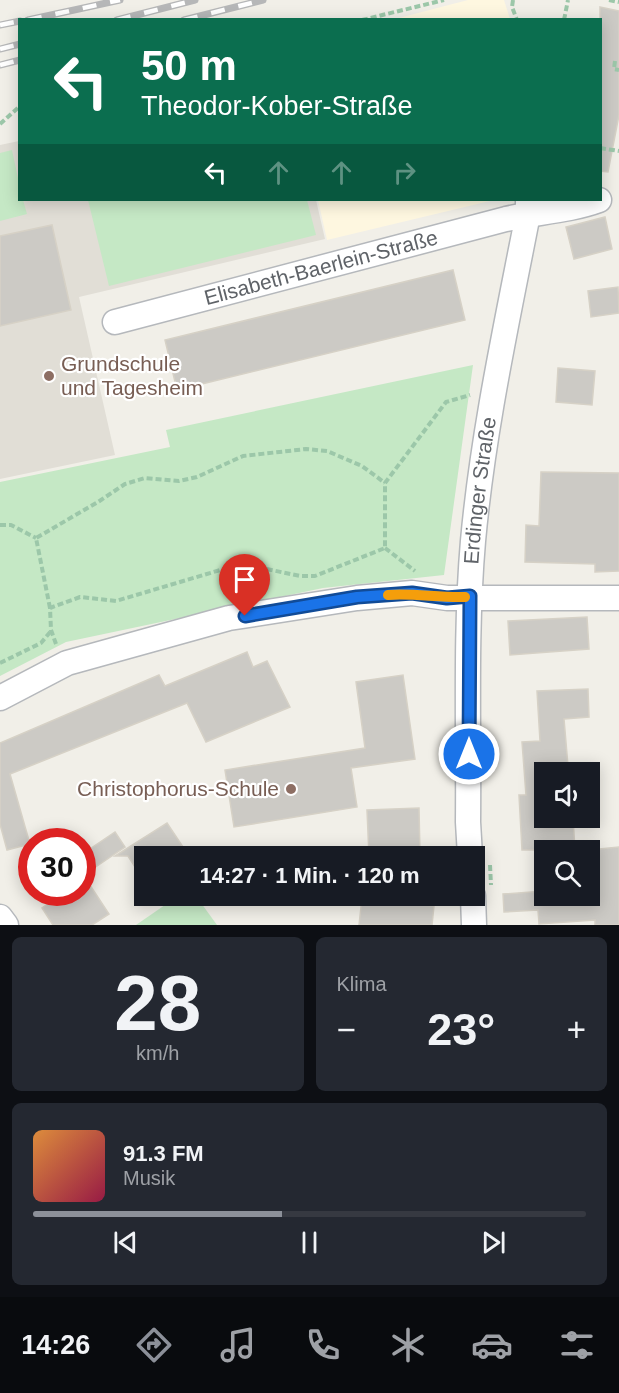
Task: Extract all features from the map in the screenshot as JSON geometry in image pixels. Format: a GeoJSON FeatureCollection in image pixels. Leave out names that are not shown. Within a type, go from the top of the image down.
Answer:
{"type":"FeatureCollection","features":[{"type":"Feature","properties":{"kind":"street","name":"Elisabeth-Baerlein-Straße"},"geometry":{"type":"LineString","coordinates":[[602,198],[619,192]]}},
{"type":"Feature","properties":{"kind":"street","name":"Elisabeth-Baerlein-Straße"},"geometry":{"type":"LineString","coordinates":[[116,322],[528,207],[579,207],[594,201]]}},
{"type":"Feature","properties":{"kind":"street","name":"Erdinger Straße"},"geometry":{"type":"LineString","coordinates":[[476,846],[468,822],[470,596],[473,540],[493,392],[528,207]]}},
{"type":"Feature","properties":{"kind":"street"},"geometry":{"type":"LineString","coordinates":[[0,698],[63,665],[239,617],[357,597],[412,593],[447,598],[470,596],[619,598]]}},
{"type":"Feature","properties":{"kind":"street"},"geometry":{"type":"LineString","coordinates":[[474,925],[479,906]]}},
{"type":"Feature","properties":{"kind":"street"},"geometry":{"type":"LineString","coordinates":[[0,916],[6,925]]}},
{"type":"Feature","properties":{"kind":"path"},"geometry":{"type":"LineString","coordinates":[[370,18],[444,0]]}},
{"type":"Feature","properties":{"kind":"path"},"geometry":{"type":"LineString","coordinates":[[513,0],[512,7],[516,18]]}},
{"type":"Feature","properties":{"kind":"path"},"geometry":{"type":"LineString","coordinates":[[564,18],[568,0]]}},
{"type":"Feature","properties":{"kind":"path"},"geometry":{"type":"LineString","coordinates":[[609,0],[619,2]]}},
{"type":"Feature","properties":{"kind":"path"},"geometry":{"type":"LineString","coordinates":[[615,61],[614,69],[619,70]]}},
{"type":"Feature","properties":{"kind":"path"},"geometry":{"type":"LineString","coordinates":[[0,124],[18,108]]}},
{"type":"Feature","properties":{"kind":"path"},"geometry":{"type":"LineString","coordinates":[[602,148],[619,151]]}},
{"type":"Feature","properties":{"kind":"path"},"geometry":{"type":"LineString","coordinates":[[50,608],[80,597],[116,601],[227,568],[252,566],[300,576],[315,576],[385,548],[385,483],[446,402],[474,394]]}},
{"type":"Feature","properties":{"kind":"path"},"geometry":{"type":"LineString","coordinates":[[36,538],[99,502],[125,484],[145,478],[178,481],[197,477],[243,456],[306,448],[327,451],[362,466],[385,483]]}},
{"type":"Feature","properties":{"kind":"path"},"geometry":{"type":"LineString","coordinates":[[0,525],[11,525],[36,538]]}},
{"type":"Feature","properties":{"kind":"path"},"geometry":{"type":"LineString","coordinates":[[36,538],[50,608],[51,630],[63,665]]}},
{"type":"Feature","properties":{"kind":"path"},"geometry":{"type":"LineString","coordinates":[[0,663],[41,643],[51,630]]}},
{"type":"Feature","properties":{"kind":"shaded area"},"geometry":{"type":"Polygon","coordinates":[[[468,0],[504,0],[510,18],[399,18],[468,0]]]}},
{"type":"Feature","properties":{"kind":"shaded area","name":"Grundschule und Tagesheim"},"geometry":{"type":"Polygon","coordinates":[[[18,141],[18,201],[316,201],[325,239],[79,297],[115,455],[0,479],[0,145],[18,141]]]}},
{"type":"Feature","properties":{"kind":"shaded area"},"geometry":{"type":"Polygon","coordinates":[[[318,201],[490,201],[327,240],[318,201]]]}},
{"type":"Feature","properties":{"kind":"green space"},"geometry":{"type":"Polygon","coordinates":[[[12,150],[18,178],[18,201],[23,201],[27,214],[0,221],[0,153],[12,150]]]}},
{"type":"Feature","properties":{"kind":"green space"},"geometry":{"type":"Polygon","coordinates":[[[88,201],[307,201],[316,235],[109,286],[88,201]]]}},
{"type":"Feature","properties":{"kind":"green space"},"geometry":{"type":"Polygon","coordinates":[[[473,365],[444,575],[323,588],[66,642],[0,676],[0,482],[170,447],[166,430],[473,365]]]}},
{"type":"Feature","properties":{"kind":"green space"},"geometry":{"type":"Polygon","coordinates":[[[164,906],[203,906],[217,925],[136,925],[164,906]]]}},
{"type":"Feature","properties":{"kind":"building"},"geometry":{"type":"Polygon","coordinates":[[[600,7],[619,11],[619,115],[608,172],[602,171],[602,18],[600,18],[600,7]]]}},
{"type":"Feature","properties":{"kind":"building"},"geometry":{"type":"Polygon","coordinates":[[[605,217],[612,249],[574,259],[566,227],[605,217]]]}},
{"type":"Feature","properties":{"kind":"building"},"geometry":{"type":"Polygon","coordinates":[[[52,225],[71,310],[0,326],[0,236],[52,225]]]}},
{"type":"Feature","properties":{"kind":"building"},"geometry":{"type":"Polygon","coordinates":[[[453,270],[465,320],[177,390],[165,340],[453,270]]]}},
{"type":"Feature","properties":{"kind":"building"},"geometry":{"type":"Polygon","coordinates":[[[618,287],[619,313],[591,317],[588,291],[618,287]]]}},
{"type":"Feature","properties":{"kind":"building"},"geometry":{"type":"Polygon","coordinates":[[[558,368],[595,371],[592,405],[556,402],[558,368]]]}},
{"type":"Feature","properties":{"kind":"building"},"geometry":{"type":"Polygon","coordinates":[[[541,472],[619,473],[619,571],[595,572],[595,564],[525,562],[526,525],[539,526],[541,472]]]}},
{"type":"Feature","properties":{"kind":"building"},"geometry":{"type":"Polygon","coordinates":[[[587,617],[589,649],[510,655],[508,621],[587,617]]]}},
{"type":"Feature","properties":{"kind":"building"},"geometry":{"type":"Polygon","coordinates":[[[247,652],[253,667],[267,661],[290,707],[206,742],[187,703],[10,774],[25,828],[18,828],[18,847],[7,850],[0,824],[0,743],[159,675],[165,686],[247,652]]]}},
{"type":"Feature","properties":{"kind":"building","name":"Christophorus-Schule"},"geometry":{"type":"Polygon","coordinates":[[[403,675],[415,759],[351,768],[357,807],[234,827],[225,770],[365,748],[356,682],[403,675]]]}},
{"type":"Feature","properties":{"kind":"building"},"geometry":{"type":"Polygon","coordinates":[[[588,689],[589,717],[564,719],[568,762],[534,762],[534,828],[574,828],[574,840],[534,840],[534,850],[522,850],[519,795],[526,795],[522,742],[540,741],[537,691],[588,689]]]}},
{"type":"Feature","properties":{"kind":"building"},"geometry":{"type":"Polygon","coordinates":[[[419,808],[420,846],[369,846],[367,810],[419,808]]]}},
{"type":"Feature","properties":{"kind":"building"},"geometry":{"type":"Polygon","coordinates":[[[167,823],[182,846],[134,846],[134,865],[128,856],[115,856],[167,823]]]}},
{"type":"Feature","properties":{"kind":"building"},"geometry":{"type":"Polygon","coordinates":[[[115,832],[125,847],[96,867],[96,845],[115,832]]]}},
{"type":"Feature","properties":{"kind":"building"},"geometry":{"type":"Polygon","coordinates":[[[619,847],[619,925],[595,925],[595,920],[539,924],[538,910],[504,912],[503,894],[534,892],[534,906],[600,906],[600,849],[619,847]]]}},
{"type":"Feature","properties":{"kind":"building"},"geometry":{"type":"Polygon","coordinates":[[[96,894],[109,914],[92,925],[53,925],[42,908],[45,906],[96,906],[96,894]]]}},
{"type":"Feature","properties":{"kind":"building"},"geometry":{"type":"Polygon","coordinates":[[[361,906],[434,906],[432,925],[359,925],[361,906]]]}},
{"type":"Feature","properties":{"kind":"railway"},"geometry":{"type":"LineString","coordinates":[[37,18],[120,0]]}},
{"type":"Feature","properties":{"kind":"railway"},"geometry":{"type":"LineString","coordinates":[[125,18],[195,0]]}},
{"type":"Feature","properties":{"kind":"railway"},"geometry":{"type":"LineString","coordinates":[[192,18],[263,0]]}},
{"type":"Feature","properties":{"kind":"railway"},"geometry":{"type":"LineString","coordinates":[[0,25],[18,21]]}},
{"type":"Feature","properties":{"kind":"railway"},"geometry":{"type":"LineString","coordinates":[[0,49],[18,44]]}},
{"type":"Feature","properties":{"kind":"railway"},"geometry":{"type":"LineString","coordinates":[[0,65],[18,60]]}},
{"type":"Feature","properties":{"kind":"slow traffic"},"geometry":{"type":"LineString","coordinates":[[388,595],[412,593],[447,598],[465,597]]}},
{"type":"Feature","properties":{"kind":"place","name":"Grundschule und Tagesheim"},"geometry":{"type":"Point","coordinates":[49,376]}},
{"type":"Feature","properties":{"kind":"place","name":"Christophorus-Schule"},"geometry":{"type":"Point","coordinates":[291,789]}},
{"type":"Feature","properties":{"kind":"route"},"geometry":{"type":"LineString","coordinates":[[245,616],[357,597],[412,593],[447,598],[470,596],[469,754]]}}]}
